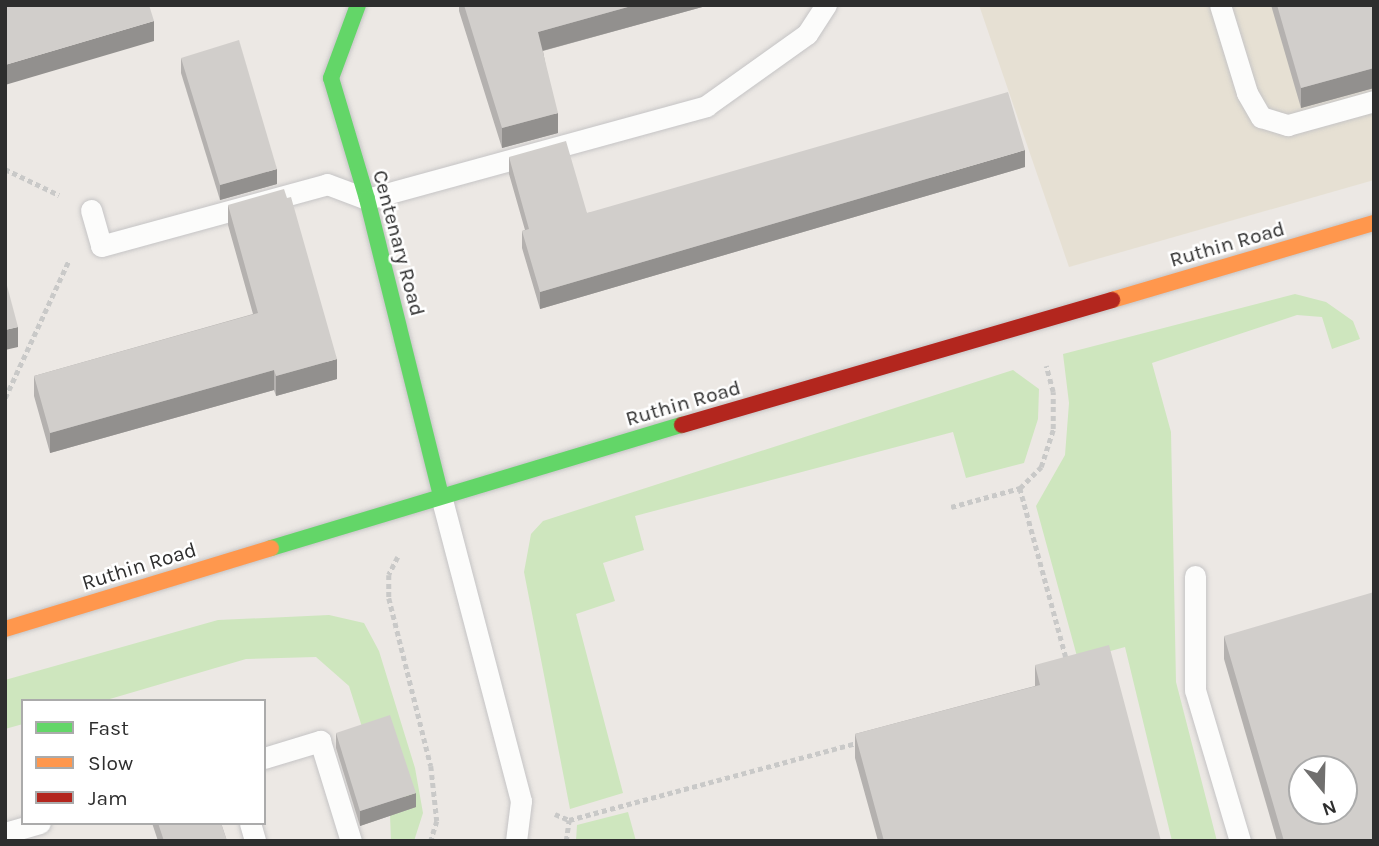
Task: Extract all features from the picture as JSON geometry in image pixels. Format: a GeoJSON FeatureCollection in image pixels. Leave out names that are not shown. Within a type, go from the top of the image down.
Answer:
{"type":"FeatureCollection","features":[{"type":"Feature","properties":{"kind":"main road","name":"Centenary Road"},"geometry":{"type":"LineString","coordinates":[[358,5],[331,78],[367,199],[441,496]]}},
{"type":"Feature","properties":{"kind":"main road","name":"Ruthin Road"},"geometry":{"type":"LineString","coordinates":[[5,629],[441,496],[1035,322],[1373,227]]}},
{"type":"Feature","properties":{"kind":"lane"},"geometry":{"type":"LineString","coordinates":[[91,210],[101,246],[327,184],[367,199],[706,106],[807,34],[826,5]]}},
{"type":"Feature","properties":{"kind":"lane"},"geometry":{"type":"LineString","coordinates":[[1220,5],[1247,93],[1261,117],[1289,125],[1374,101]]}},
{"type":"Feature","properties":{"kind":"lane"},"geometry":{"type":"LineString","coordinates":[[441,496],[521,802],[516,841]]}},
{"type":"Feature","properties":{"kind":"lane"},"geometry":{"type":"LineString","coordinates":[[1195,576],[1195,691],[1240,841]]}},
{"type":"Feature","properties":{"kind":"lane"},"geometry":{"type":"LineString","coordinates":[[266,757],[320,741],[351,841]]}},
{"type":"Feature","properties":{"kind":"lane"},"geometry":{"type":"LineString","coordinates":[[5,833],[33,825]]}},
{"type":"Feature","properties":{"kind":"path"},"geometry":{"type":"LineString","coordinates":[[5,169],[91,210]]}},
{"type":"Feature","properties":{"kind":"path"},"geometry":{"type":"LineString","coordinates":[[5,398],[71,255],[101,246]]}},
{"type":"Feature","properties":{"kind":"path"},"geometry":{"type":"LineString","coordinates":[[951,507],[1020,488],[1041,467],[1053,429],[1053,392],[1035,322]]}},
{"type":"Feature","properties":{"kind":"path"},"geometry":{"type":"LineString","coordinates":[[1020,488],[1068,666]]}},
{"type":"Feature","properties":{"kind":"path"},"geometry":{"type":"LineString","coordinates":[[406,545],[389,575],[389,598],[431,765],[436,821],[431,841]]}},
{"type":"Feature","properties":{"kind":"path"},"geometry":{"type":"LineString","coordinates":[[566,841],[569,820],[865,741]]}},
{"type":"Feature","properties":{"kind":"shaded area"},"geometry":{"type":"Polygon","coordinates":[[[979,5],[1374,5],[1374,180],[1069,267],[979,5]]]}},
{"type":"Feature","properties":{"kind":"green space"},"geometry":{"type":"Polygon","coordinates":[[[1295,294],[1326,302],[1353,321],[1360,339],[1332,349],[1322,317],[1297,315],[1152,363],[1171,432],[1176,682],[1217,841],[1172,841],[1125,647],[1078,660],[1036,506],[1065,455],[1069,403],[1063,354],[1295,294]]]}},
{"type":"Feature","properties":{"kind":"green space"},"geometry":{"type":"Polygon","coordinates":[[[1013,370],[1039,389],[1038,419],[1024,463],[966,478],[953,432],[635,516],[644,550],[603,563],[615,601],[576,614],[623,793],[570,809],[524,572],[531,534],[543,521],[1013,370]]]}},
{"type":"Feature","properties":{"kind":"green space"},"geometry":{"type":"Polygon","coordinates":[[[329,615],[364,623],[379,651],[415,768],[423,813],[414,841],[391,841],[390,815],[349,686],[316,657],[246,659],[110,699],[21,699],[21,725],[5,729],[5,680],[218,620],[329,615]]]}},
{"type":"Feature","properties":{"kind":"green space"},"geometry":{"type":"Polygon","coordinates":[[[628,812],[636,841],[576,841],[577,825],[628,812]]]}},
{"type":"Feature","properties":{"kind":"building"},"geometry":{"type":"Polygon","coordinates":[[[5,5],[149,5],[154,21],[5,65],[5,5]]]}},
{"type":"Feature","properties":{"kind":"building"},"geometry":{"type":"Polygon","coordinates":[[[464,5],[635,5],[538,32],[558,113],[502,128],[464,5]]]}},
{"type":"Feature","properties":{"kind":"building"},"geometry":{"type":"Polygon","coordinates":[[[1277,5],[1374,5],[1374,68],[1301,88],[1277,5]]]}},
{"type":"Feature","properties":{"kind":"building"},"geometry":{"type":"Polygon","coordinates":[[[239,40],[277,169],[220,185],[181,58],[239,40]]]}},
{"type":"Feature","properties":{"kind":"building"},"geometry":{"type":"Polygon","coordinates":[[[1008,92],[1025,150],[540,292],[522,231],[529,229],[509,157],[566,141],[587,213],[1008,92]]]}},
{"type":"Feature","properties":{"kind":"building"},"geometry":{"type":"Polygon","coordinates":[[[284,189],[287,198],[291,197],[337,359],[276,376],[274,370],[50,433],[34,376],[258,313],[228,205],[284,189]]]}},
{"type":"Feature","properties":{"kind":"building"},"geometry":{"type":"Polygon","coordinates":[[[5,278],[18,327],[5,330],[5,278]]]}},
{"type":"Feature","properties":{"kind":"building"},"geometry":{"type":"Polygon","coordinates":[[[1374,592],[1374,841],[1284,841],[1224,636],[1374,592]]]}},
{"type":"Feature","properties":{"kind":"building"},"geometry":{"type":"Polygon","coordinates":[[[1109,645],[1161,841],[884,841],[855,734],[1040,685],[1035,665],[1109,645]]]}},
{"type":"Feature","properties":{"kind":"building"},"geometry":{"type":"Polygon","coordinates":[[[390,715],[416,793],[360,811],[336,733],[390,715]]]}},
{"type":"Feature","properties":{"kind":"building"},"geometry":{"type":"Polygon","coordinates":[[[159,825],[222,825],[227,841],[164,841],[159,825]]]}},
{"type":"Feature","properties":{"kind":"traffic: fast"},"geometry":{"type":"LineString","coordinates":[[358,5],[331,78],[367,199],[441,496]]}},
{"type":"Feature","properties":{"kind":"traffic: fast"},"geometry":{"type":"LineString","coordinates":[[271,548],[682,425]]}},
{"type":"Feature","properties":{"kind":"traffic: slow"},"geometry":{"type":"LineString","coordinates":[[1112,300],[1374,223]]}},
{"type":"Feature","properties":{"kind":"traffic: slow"},"geometry":{"type":"LineString","coordinates":[[5,629],[271,548]]}},
{"type":"Feature","properties":{"kind":"traffic: jam"},"geometry":{"type":"LineString","coordinates":[[682,425],[1112,300]]}}]}
